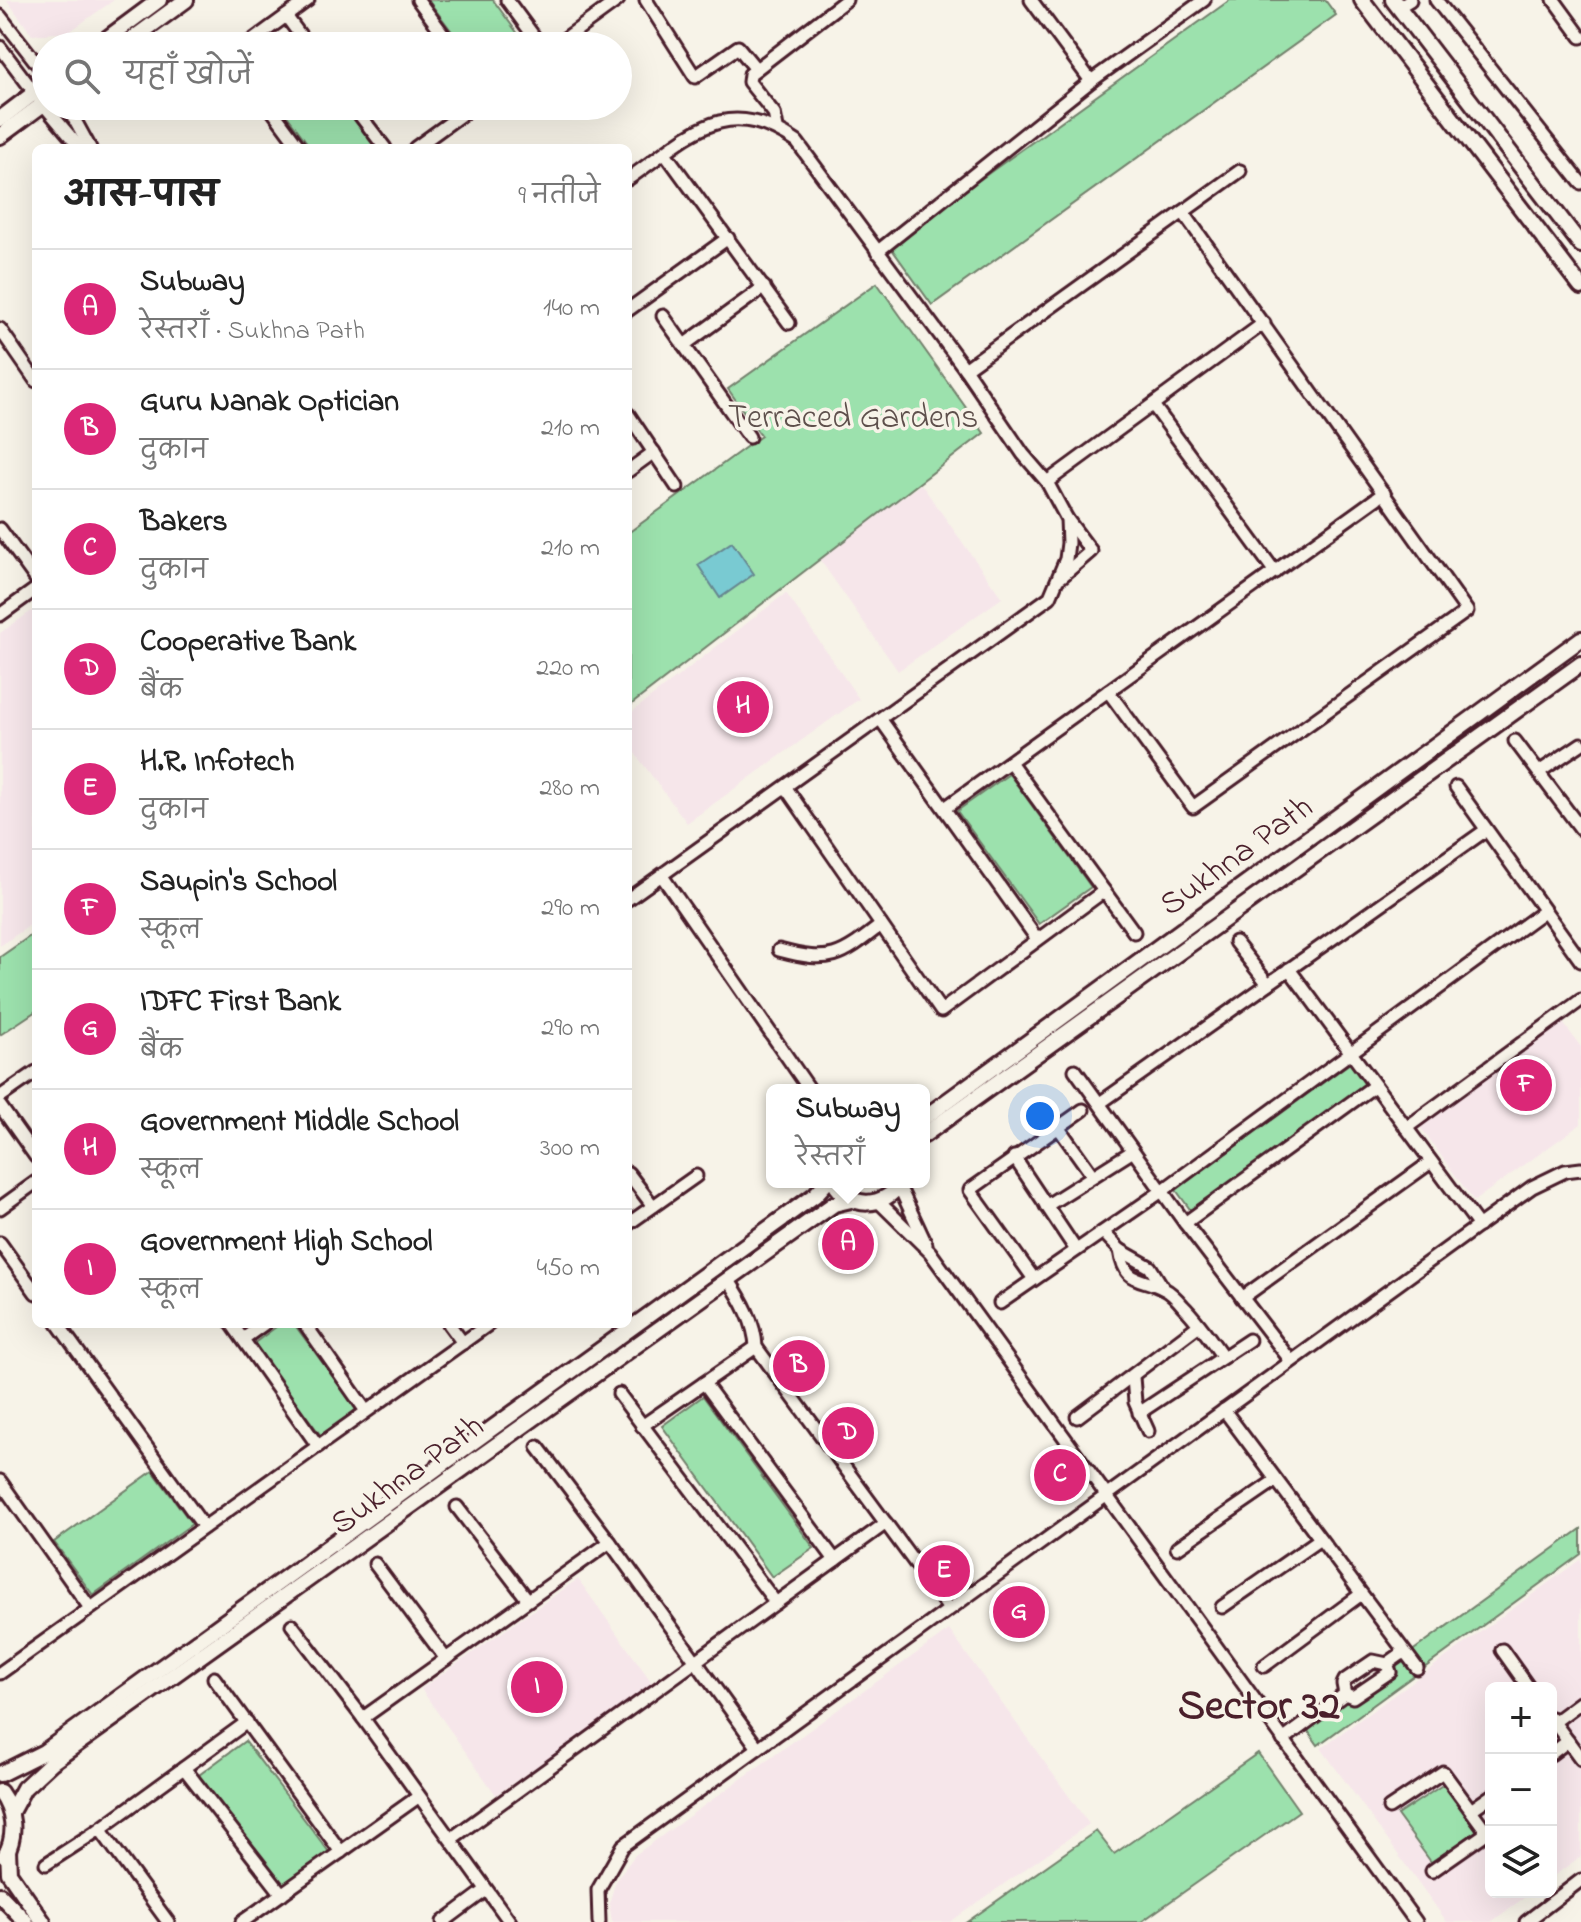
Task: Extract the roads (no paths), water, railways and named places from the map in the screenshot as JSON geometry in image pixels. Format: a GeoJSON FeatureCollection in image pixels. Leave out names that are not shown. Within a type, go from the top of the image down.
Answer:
{"type":"FeatureCollection","features":[{"type":"Feature","properties":{"kind":"main road"},"geometry":{"type":"LineString","coordinates":[[116,32],[159,0]]}},
{"type":"Feature","properties":{"kind":"main road"},"geometry":{"type":"LineString","coordinates":[[142,32],[186,0]]}},
{"type":"Feature","properties":{"kind":"main road"},"geometry":{"type":"LineString","coordinates":[[1362,0],[1581,287]]}},
{"type":"Feature","properties":{"kind":"main road"},"geometry":{"type":"LineString","coordinates":[[1403,1],[1581,245]]}},
{"type":"Feature","properties":{"kind":"main road"},"geometry":{"type":"LineString","coordinates":[[0,119],[32,101]]}},
{"type":"Feature","properties":{"kind":"main road"},"geometry":{"type":"LineString","coordinates":[[0,136],[32,106]]}},
{"type":"Feature","properties":{"kind":"main road","name":"Sukhna Path"},"geometry":{"type":"LineString","coordinates":[[930,1114],[1581,639]]}},
{"type":"Feature","properties":{"kind":"main road","name":"Sukhna Path"},"geometry":{"type":"LineString","coordinates":[[930,1131],[1581,664]]}},
{"type":"Feature","properties":{"kind":"main road","name":"Sukhna Path"},"geometry":{"type":"LineString","coordinates":[[0,1774],[44,1752],[803,1205],[821,1188]]}},
{"type":"Feature","properties":{"kind":"main road"},"geometry":{"type":"LineString","coordinates":[[837,1188],[851,1200],[863,1204],[879,1202],[891,1196],[897,1188]]}},
{"type":"Feature","properties":{"kind":"main road","name":"Sukhna Path"},"geometry":{"type":"LineString","coordinates":[[11,1812],[24,1788],[52,1762],[834,1204],[851,1200]]}},
{"type":"Feature","properties":{"kind":"main road"},"geometry":{"type":"LineString","coordinates":[[0,1792],[11,1812],[12,1838],[4,1857],[9,1873],[43,1922]]}},
{"type":"Feature","properties":{"kind":"main road"},"geometry":{"type":"LineString","coordinates":[[0,1895],[26,1922]]}},
{"type":"Feature","properties":{"kind":"street"},"geometry":{"type":"LineString","coordinates":[[264,32],[308,0]]}},
{"type":"Feature","properties":{"kind":"street"},"geometry":{"type":"LineString","coordinates":[[418,0],[442,32]]}},
{"type":"Feature","properties":{"kind":"street"},"geometry":{"type":"LineString","coordinates":[[507,0],[531,32]]}},
{"type":"Feature","properties":{"kind":"street"},"geometry":{"type":"LineString","coordinates":[[574,32],[618,0]]}},
{"type":"Feature","properties":{"kind":"street"},"geometry":{"type":"LineString","coordinates":[[646,0],[695,77],[738,47],[756,69]]}},
{"type":"Feature","properties":{"kind":"street"},"geometry":{"type":"LineString","coordinates":[[777,128],[774,113],[749,82],[750,74],[846,0]]}},
{"type":"Feature","properties":{"kind":"street"},"geometry":{"type":"LineString","coordinates":[[1031,0],[1091,81]]}},
{"type":"Feature","properties":{"kind":"street"},"geometry":{"type":"LineString","coordinates":[[877,252],[1091,81],[1204,0]]}},
{"type":"Feature","properties":{"kind":"street"},"geometry":{"type":"LineString","coordinates":[[1436,0],[1581,183]]}},
{"type":"Feature","properties":{"kind":"street"},"geometry":{"type":"LineString","coordinates":[[1554,0],[1581,37]]}},
{"type":"Feature","properties":{"kind":"street"},"geometry":{"type":"LineString","coordinates":[[1570,22],[1581,14]]}},
{"type":"Feature","properties":{"kind":"street"},"geometry":{"type":"LineString","coordinates":[[0,16],[32,57]]}},
{"type":"Feature","properties":{"kind":"street"},"geometry":{"type":"LineString","coordinates":[[286,16],[298,32]]}},
{"type":"Feature","properties":{"kind":"street"},"geometry":{"type":"LineString","coordinates":[[0,47],[32,84]]}},
{"type":"Feature","properties":{"kind":"street"},"geometry":{"type":"LineString","coordinates":[[632,176],[718,121],[744,118],[777,128],[797,142],[965,369],[1023,454],[1047,482],[1067,519],[1091,551],[1060,577]]}},
{"type":"Feature","properties":{"kind":"street"},"geometry":{"type":"LineString","coordinates":[[60,120],[77,144]]}},
{"type":"Feature","properties":{"kind":"street"},"geometry":{"type":"LineString","coordinates":[[75,120],[88,144]]}},
{"type":"Feature","properties":{"kind":"street"},"geometry":{"type":"LineString","coordinates":[[279,120],[297,144]]}},
{"type":"Feature","properties":{"kind":"street"},"geometry":{"type":"LineString","coordinates":[[364,120],[382,144]]}},
{"type":"Feature","properties":{"kind":"street"},"geometry":{"type":"LineString","coordinates":[[421,144],[454,120]]}},
{"type":"Feature","properties":{"kind":"street"},"geometry":{"type":"LineString","coordinates":[[665,153],[789,323]]}},
{"type":"Feature","properties":{"kind":"street"},"geometry":{"type":"LineString","coordinates":[[965,369],[1240,171]]}},
{"type":"Feature","properties":{"kind":"street"},"geometry":{"type":"LineString","coordinates":[[1108,691],[1193,807],[1467,611],[1183,212]]}},
{"type":"Feature","properties":{"kind":"street"},"geometry":{"type":"LineString","coordinates":[[632,307],[728,238]]}},
{"type":"Feature","properties":{"kind":"street"},"geometry":{"type":"LineString","coordinates":[[684,345],[764,287]]}},
{"type":"Feature","properties":{"kind":"street"},"geometry":{"type":"LineString","coordinates":[[663,316],[749,437]]}},
{"type":"Feature","properties":{"kind":"street"},"geometry":{"type":"LineString","coordinates":[[1047,482],[1264,323]]}},
{"type":"Feature","properties":{"kind":"street"},"geometry":{"type":"LineString","coordinates":[[0,329],[32,375]]}},
{"type":"Feature","properties":{"kind":"street"},"geometry":{"type":"LineString","coordinates":[[1153,405],[1275,572]]}},
{"type":"Feature","properties":{"kind":"street"},"geometry":{"type":"LineString","coordinates":[[632,420],[677,487]]}},
{"type":"Feature","properties":{"kind":"street"},"geometry":{"type":"LineString","coordinates":[[632,468],[654,452]]}},
{"type":"Feature","properties":{"kind":"street"},"geometry":{"type":"LineString","coordinates":[[945,808],[1384,493]]}},
{"type":"Feature","properties":{"kind":"street"},"geometry":{"type":"LineString","coordinates":[[632,896],[1050,597],[1060,577],[1067,551],[1067,519]]}},
{"type":"Feature","properties":{"kind":"street"},"geometry":{"type":"LineString","coordinates":[[0,529],[32,573]]}},
{"type":"Feature","properties":{"kind":"street"},"geometry":{"type":"LineString","coordinates":[[0,615],[32,592]]}},
{"type":"Feature","properties":{"kind":"street"},"geometry":{"type":"LineString","coordinates":[[881,720],[1037,939]]}},
{"type":"Feature","properties":{"kind":"street"},"geometry":{"type":"LineString","coordinates":[[1515,741],[1581,829]]}},
{"type":"Feature","properties":{"kind":"street"},"geometry":{"type":"LineString","coordinates":[[1539,772],[1581,744]]}},
{"type":"Feature","properties":{"kind":"street"},"geometry":{"type":"LineString","coordinates":[[1010,762],[1134,932]]}},
{"type":"Feature","properties":{"kind":"street"},"geometry":{"type":"LineString","coordinates":[[1456,787],[1544,911],[1577,945],[1581,961]]}},
{"type":"Feature","properties":{"kind":"street"},"geometry":{"type":"LineString","coordinates":[[786,788],[941,1011],[1104,891]]}},
{"type":"Feature","properties":{"kind":"street"},"geometry":{"type":"LineString","coordinates":[[1100,1103],[1486,830]]}},
{"type":"Feature","properties":{"kind":"street"},"geometry":{"type":"LineString","coordinates":[[662,876],[807,1084]]}},
{"type":"Feature","properties":{"kind":"street"},"geometry":{"type":"LineString","coordinates":[[1000,1303],[1162,1191],[1544,911]]}},
{"type":"Feature","properties":{"kind":"street"},"geometry":{"type":"LineString","coordinates":[[779,950],[810,958],[840,955],[881,925]]}},
{"type":"Feature","properties":{"kind":"street"},"geometry":{"type":"LineString","coordinates":[[1235,942],[1268,984]]}},
{"type":"Feature","properties":{"kind":"street"},"geometry":{"type":"LineString","coordinates":[[1289,969],[1479,1226]]}},
{"type":"Feature","properties":{"kind":"street"},"geometry":{"type":"LineString","coordinates":[[1406,1128],[1581,1000]]}},
{"type":"Feature","properties":{"kind":"street"},"geometry":{"type":"LineString","coordinates":[[1075,1070],[1185,1223],[1291,1361]]}},
{"type":"Feature","properties":{"kind":"street"},"geometry":{"type":"LineString","coordinates":[[0,1097],[32,1075]]}},
{"type":"Feature","properties":{"kind":"street"},"geometry":{"type":"LineString","coordinates":[[1185,1223],[1374,1086]]}},
{"type":"Feature","properties":{"kind":"street"},"geometry":{"type":"LineString","coordinates":[[0,1106],[32,1151]]}},
{"type":"Feature","properties":{"kind":"street"},"geometry":{"type":"LineString","coordinates":[[1034,1279],[970,1194],[973,1186],[1083,1110]]}},
{"type":"Feature","properties":{"kind":"street"},"geometry":{"type":"LineString","coordinates":[[1058,1127],[1093,1176]]}},
{"type":"Feature","properties":{"kind":"street"},"geometry":{"type":"LineString","coordinates":[[1046,1206],[1133,1151]]}},
{"type":"Feature","properties":{"kind":"street"},"geometry":{"type":"LineString","coordinates":[[1014,1157],[1076,1250]]}},
{"type":"Feature","properties":{"kind":"street"},"geometry":{"type":"LineString","coordinates":[[1242,1298],[1431,1162]]}},
{"type":"Feature","properties":{"kind":"street"},"geometry":{"type":"LineString","coordinates":[[599,1922],[598,1890],[623,1846],[1532,1187],[1565,1171],[1581,1169]]}},
{"type":"Feature","properties":{"kind":"street"},"geometry":{"type":"LineString","coordinates":[[632,1221],[696,1176]]}},
{"type":"Feature","properties":{"kind":"street"},"geometry":{"type":"LineString","coordinates":[[632,1178],[653,1206]]}},
{"type":"Feature","properties":{"kind":"street"},"geometry":{"type":"LineString","coordinates":[[0,1208],[32,1185]]}},
{"type":"Feature","properties":{"kind":"street"},"geometry":{"type":"LineString","coordinates":[[902,1188],[930,1252]]}},
{"type":"Feature","properties":{"kind":"street"},"geometry":{"type":"LineString","coordinates":[[879,1202],[930,1252],[1416,1922]]}},
{"type":"Feature","properties":{"kind":"street"},"geometry":{"type":"LineString","coordinates":[[1103,1232],[1120,1250],[1150,1267],[1163,1288],[1183,1306],[1223,1357]]}},
{"type":"Feature","properties":{"kind":"street"},"geometry":{"type":"LineString","coordinates":[[0,1243],[32,1287]]}},
{"type":"Feature","properties":{"kind":"street"},"geometry":{"type":"LineString","coordinates":[[1120,1250],[1122,1263],[1130,1274],[1142,1282],[1163,1288]]}},
{"type":"Feature","properties":{"kind":"street"},"geometry":{"type":"LineString","coordinates":[[728,1279],[744,1307],[755,1335],[756,1347],[949,1609]]}},
{"type":"Feature","properties":{"kind":"street"},"geometry":{"type":"LineString","coordinates":[[1077,1417],[1199,1325]]}},
{"type":"Feature","properties":{"kind":"street"},"geometry":{"type":"LineString","coordinates":[[61,1328],[204,1527]]}},
{"type":"Feature","properties":{"kind":"street"},"geometry":{"type":"LineString","coordinates":[[235,1328],[318,1446]]}},
{"type":"Feature","properties":{"kind":"street"},"geometry":{"type":"LineString","coordinates":[[243,1339],[258,1328]]}},
{"type":"Feature","properties":{"kind":"street"},"geometry":{"type":"LineString","coordinates":[[308,1328],[366,1411]]}},
{"type":"Feature","properties":{"kind":"street"},"geometry":{"type":"LineString","coordinates":[[452,1328],[463,1343]]}},
{"type":"Feature","properties":{"kind":"street"},"geometry":{"type":"LineString","coordinates":[[0,1673],[484,1328]]}},
{"type":"Feature","properties":{"kind":"street"},"geometry":{"type":"LineString","coordinates":[[1139,1413],[1249,1340]]}},
{"type":"Feature","properties":{"kind":"street"},"geometry":{"type":"LineString","coordinates":[[642,1426],[756,1347]]}},
{"type":"Feature","properties":{"kind":"street"},"geometry":{"type":"LineString","coordinates":[[1133,1377],[1139,1413],[1148,1431]]}},
{"type":"Feature","properties":{"kind":"street"},"geometry":{"type":"LineString","coordinates":[[704,1383],[835,1560]]}},
{"type":"Feature","properties":{"kind":"street"},"geometry":{"type":"LineString","coordinates":[[619,1394],[776,1603]]}},
{"type":"Feature","properties":{"kind":"street"},"geometry":{"type":"LineString","coordinates":[[1224,1410],[1417,1668]]}},
{"type":"Feature","properties":{"kind":"street"},"geometry":{"type":"LineString","coordinates":[[538,1447],[758,1748]]}},
{"type":"Feature","properties":{"kind":"street"},"geometry":{"type":"LineString","coordinates":[[1177,1548],[1276,1480]]}},
{"type":"Feature","properties":{"kind":"street"},"geometry":{"type":"LineString","coordinates":[[0,1481],[90,1608]]}},
{"type":"Feature","properties":{"kind":"street"},"geometry":{"type":"LineString","coordinates":[[457,1507],[528,1600]]}},
{"type":"Feature","properties":{"kind":"street"},"geometry":{"type":"LineString","coordinates":[[451,1839],[886,1523]]}},
{"type":"Feature","properties":{"kind":"street"},"geometry":{"type":"LineString","coordinates":[[1222,1607],[1320,1539]]}},
{"type":"Feature","properties":{"kind":"street"},"geometry":{"type":"LineString","coordinates":[[363,1718],[610,1542]]}},
{"type":"Feature","properties":{"kind":"street"},"geometry":{"type":"LineString","coordinates":[[375,1564],[446,1659]]}},
{"type":"Feature","properties":{"kind":"street"},"geometry":{"type":"LineString","coordinates":[[1264,1666],[1360,1595]]}},
{"type":"Feature","properties":{"kind":"street"},"geometry":{"type":"LineString","coordinates":[[292,1625],[510,1922]]}},
{"type":"Feature","properties":{"kind":"street"},"geometry":{"type":"LineString","coordinates":[[1502,1650],[1525,1682]]}},
{"type":"Feature","properties":{"kind":"street"},"geometry":{"type":"LineString","coordinates":[[1345,1694],[1345,1680],[1373,1661],[1387,1664],[1404,1652]]}},
{"type":"Feature","properties":{"kind":"street"},"geometry":{"type":"LineString","coordinates":[[1345,1694],[1353,1697],[1390,1672],[1387,1664]]}},
{"type":"Feature","properties":{"kind":"street"},"geometry":{"type":"LineString","coordinates":[[214,1678],[341,1852]]}},
{"type":"Feature","properties":{"kind":"street"},"geometry":{"type":"LineString","coordinates":[[1283,1740],[1345,1694]]}},
{"type":"Feature","properties":{"kind":"street"},"geometry":{"type":"LineString","coordinates":[[1557,1717],[1581,1702]]}},
{"type":"Feature","properties":{"kind":"street"},"geometry":{"type":"LineString","coordinates":[[46,1864],[100,1829],[247,1722]]}},
{"type":"Feature","properties":{"kind":"street"},"geometry":{"type":"LineString","coordinates":[[1557,1726],[1581,1759]]}},
{"type":"Feature","properties":{"kind":"street"},"geometry":{"type":"LineString","coordinates":[[1557,1749],[1568,1741]]}},
{"type":"Feature","properties":{"kind":"street"},"geometry":{"type":"LineString","coordinates":[[184,1768],[282,1894]]}},
{"type":"Feature","properties":{"kind":"street"},"geometry":{"type":"LineString","coordinates":[[1389,1808],[1443,1772],[1471,1810],[1485,1834],[1432,1871]]}},
{"type":"Feature","properties":{"kind":"street"},"geometry":{"type":"LineString","coordinates":[[242,1922],[418,1797]]}},
{"type":"Feature","properties":{"kind":"street"},"geometry":{"type":"LineString","coordinates":[[1471,1810],[1485,1800]]}},
{"type":"Feature","properties":{"kind":"street"},"geometry":{"type":"LineString","coordinates":[[100,1829],[168,1922]]}},
{"type":"Feature","properties":{"kind":"street"},"geometry":{"type":"LineString","coordinates":[[1526,1922],[1581,1880]]}},
{"type":"Feature","properties":{"kind":"street"},"geometry":{"type":"LineString","coordinates":[[443,1922],[486,1890]]}},
{"type":"Feature","properties":{"kind":"water"},"geometry":{"type":"Polygon","coordinates":[[[732,542],[754,574],[720,598],[698,565],[732,542]]]}},
{"type":"Feature","properties":{"kind":"place","name":"Government Middle School"},"geometry":{"type":"Point","coordinates":[743,707]}},
{"type":"Feature","properties":{"kind":"place","name":"Saupin's School"},"geometry":{"type":"Point","coordinates":[1526,1085]}},
{"type":"Feature","properties":{"kind":"place","name":"Subway"},"geometry":{"type":"Point","coordinates":[848,1244]}},
{"type":"Feature","properties":{"kind":"place","name":"Guru Nanak Optician"},"geometry":{"type":"Point","coordinates":[799,1366]}},
{"type":"Feature","properties":{"kind":"place","name":"Cooperative Bank"},"geometry":{"type":"Point","coordinates":[848,1433]}},
{"type":"Feature","properties":{"kind":"place","name":"Bakers"},"geometry":{"type":"Point","coordinates":[1060,1475]}},
{"type":"Feature","properties":{"kind":"place","name":"H.R. Infotech"},"geometry":{"type":"Point","coordinates":[944,1571]}},
{"type":"Feature","properties":{"kind":"place","name":"IDFC First Bank"},"geometry":{"type":"Point","coordinates":[1019,1612]}},
{"type":"Feature","properties":{"kind":"place","name":"Government High School"},"geometry":{"type":"Point","coordinates":[537,1687]}},
{"type":"Feature","properties":{"kind":"district","name":"Sector 32"},"geometry":{"type":"Point","coordinates":[1259,1703]}},
{"type":"Feature","properties":{"kind":"park label","name":"Terraced Gardens"},"geometry":{"type":"Point","coordinates":[853,415]}}]}
